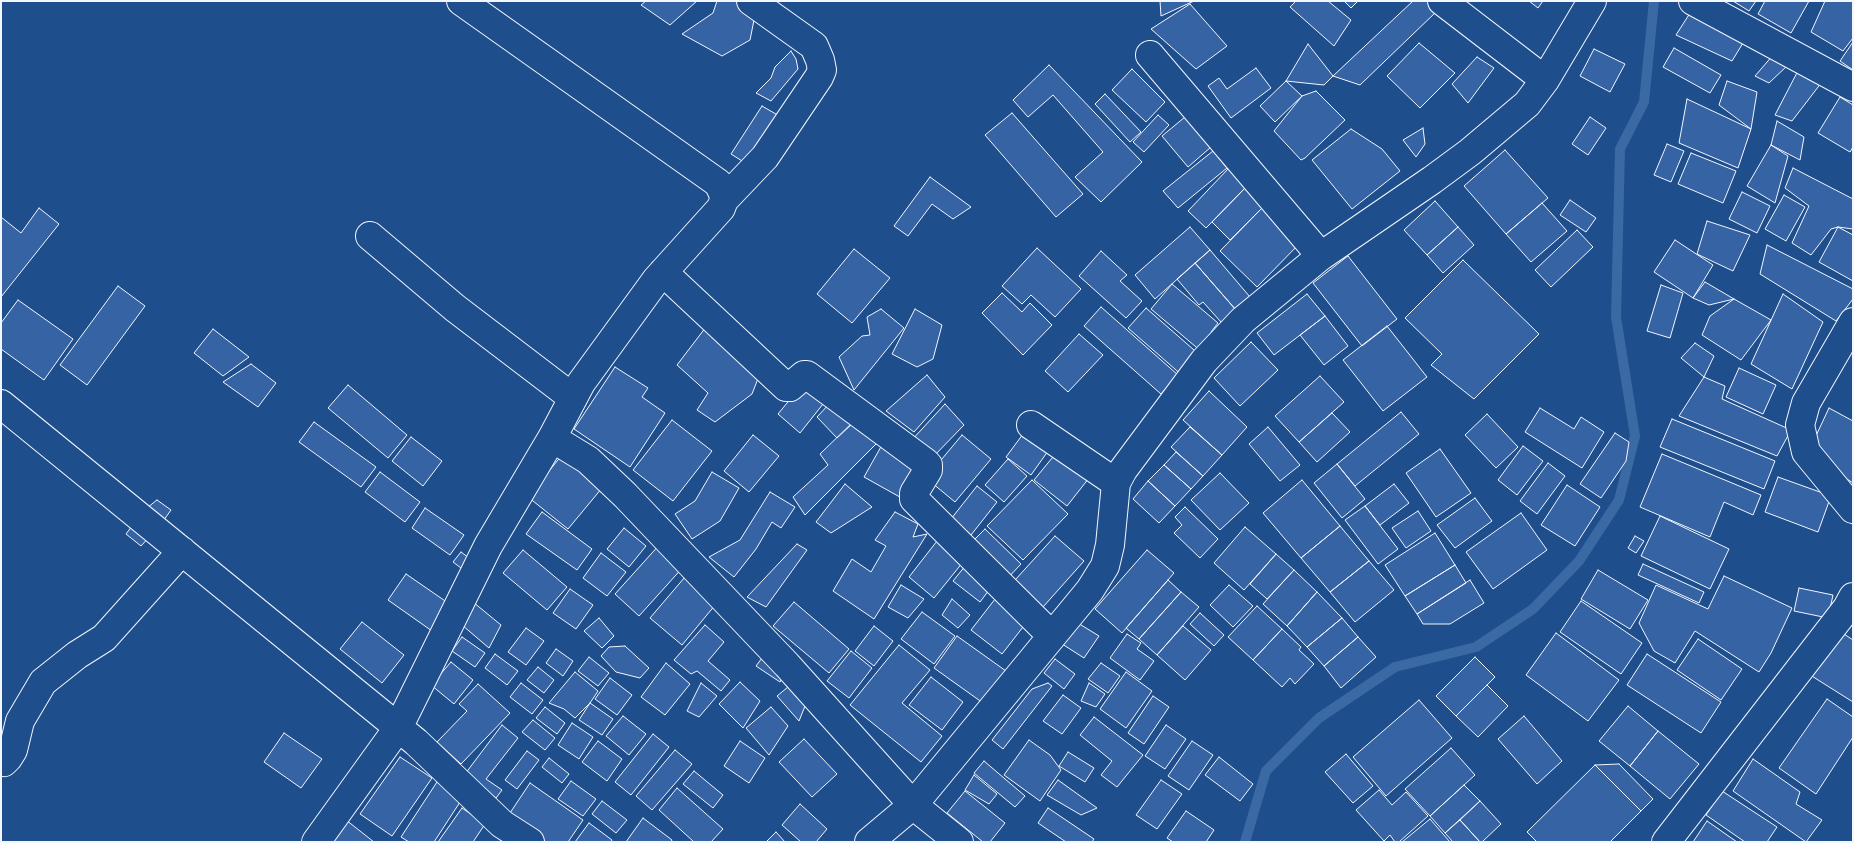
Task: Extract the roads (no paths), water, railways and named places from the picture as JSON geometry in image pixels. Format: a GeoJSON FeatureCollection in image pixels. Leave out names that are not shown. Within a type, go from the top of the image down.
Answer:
{"type":"FeatureCollection","features":[{"type":"Feature","properties":{"kind":"street"},"geometry":{"type":"LineString","coordinates":[[461,1],[718,184],[723,193],[724,200]]}},
{"type":"Feature","properties":{"kind":"street"},"geometry":{"type":"LineString","coordinates":[[316,842],[398,728],[488,546],[552,438],[581,384],[663,272],[720,208],[724,200],[765,157],[820,77],[822,70],[814,46],[751,1]]}},
{"type":"Feature","properties":{"kind":"street"},"geometry":{"type":"LineString","coordinates":[[1442,1],[1545,80]]}},
{"type":"Feature","properties":{"kind":"street"},"geometry":{"type":"LineString","coordinates":[[869,842],[913,804],[1090,590],[1105,566],[1113,526],[1116,483],[1122,470],[1204,362],[1243,320],[1321,256],[1470,152],[1527,104],[1545,80],[1592,1]]}},
{"type":"Feature","properties":{"kind":"street"},"geometry":{"type":"LineString","coordinates":[[1693,1],[1853,87]]}},
{"type":"Feature","properties":{"kind":"street"},"geometry":{"type":"LineString","coordinates":[[1150,55],[1321,256]]}},
{"type":"Feature","properties":{"kind":"street"},"geometry":{"type":"LineString","coordinates":[[370,236],[455,308],[573,398]]}},
{"type":"Feature","properties":{"kind":"street"},"geometry":{"type":"LineString","coordinates":[[663,272],[786,387],[790,387],[804,375],[807,375],[926,462],[928,470],[914,493],[914,499],[1052,636]]}},
{"type":"Feature","properties":{"kind":"street"},"geometry":{"type":"LineString","coordinates":[[1853,322],[1806,403],[1800,425],[1806,452],[1853,508]]}},
{"type":"Feature","properties":{"kind":"street"},"geometry":{"type":"LineString","coordinates":[[1,404],[416,742],[502,824],[530,842]]}},
{"type":"Feature","properties":{"kind":"street"},"geometry":{"type":"LineString","coordinates":[[1031,425],[1116,483]]}},
{"type":"Feature","properties":{"kind":"street"},"geometry":{"type":"LineString","coordinates":[[552,438],[588,460],[625,495],[787,666],[913,804],[959,842]]}},
{"type":"Feature","properties":{"kind":"street"},"geometry":{"type":"LineString","coordinates":[[1,761],[4,762],[13,750],[20,721],[43,682],[77,655],[104,638],[182,551]]}},
{"type":"Feature","properties":{"kind":"street"},"geometry":{"type":"LineString","coordinates":[[1666,842],[1853,598]]}},
{"type":"Feature","properties":{"kind":"waterway"},"geometry":{"type":"LineString","coordinates":[[1245,842],[1266,771],[1319,718],[1395,667],[1476,647],[1533,609],[1579,561],[1619,500],[1635,436],[1616,317],[1620,149],[1644,102],[1654,1]]}}]}
